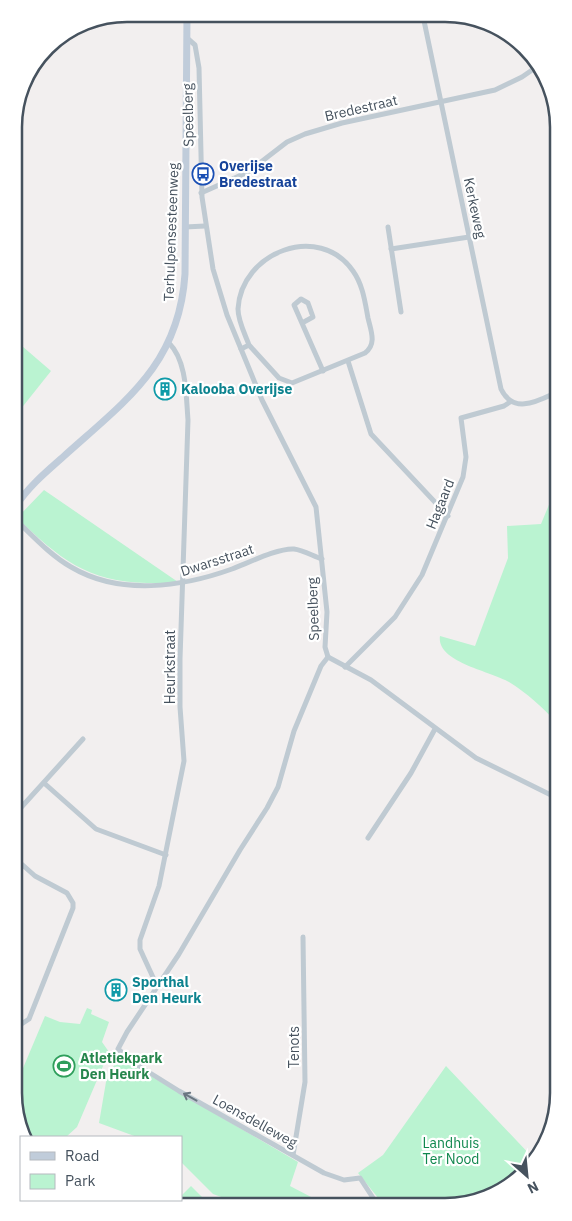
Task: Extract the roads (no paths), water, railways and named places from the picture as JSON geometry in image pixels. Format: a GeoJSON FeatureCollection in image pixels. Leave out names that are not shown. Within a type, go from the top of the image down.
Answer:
{"type":"FeatureCollection","features":[{"type":"Feature","properties":{"kind":"main road","name":"Terhulpensesteenweg"},"geometry":{"type":"LineString","coordinates":[[23,498],[40,478],[142,385],[169,343],[182,301],[185,227],[187,22]]}},
{"type":"Feature","properties":{"kind":"street","name":"Kerkeweg"},"geometry":{"type":"LineString","coordinates":[[423,22],[501,389],[510,402]]}},
{"type":"Feature","properties":{"kind":"street","name":"Speelberg"},"geometry":{"type":"LineString","coordinates":[[118,1049],[179,954],[267,808],[278,787],[294,731],[321,666],[328,657],[318,518],[312,496],[272,424],[237,340],[213,269],[205,226],[202,193],[198,68],[195,45],[186,38]]}},
{"type":"Feature","properties":{"kind":"street","name":"Bredestraat"},"geometry":{"type":"LineString","coordinates":[[202,193],[248,172],[287,142],[305,134],[342,123],[495,90],[532,70]]}},
{"type":"Feature","properties":{"kind":"street"},"geometry":{"type":"LineString","coordinates":[[185,227],[205,226]]}},
{"type":"Feature","properties":{"kind":"street"},"geometry":{"type":"LineString","coordinates":[[388,227],[401,312]]}},
{"type":"Feature","properties":{"kind":"street"},"geometry":{"type":"LineString","coordinates":[[391,249],[469,236]]}},
{"type":"Feature","properties":{"kind":"street"},"geometry":{"type":"LineString","coordinates":[[303,246],[324,249],[353,270],[364,298],[372,343],[365,353],[298,382],[286,382],[262,362],[249,345],[238,309],[243,288],[262,261],[283,249],[303,246]]}},
{"type":"Feature","properties":{"kind":"street"},"geometry":{"type":"LineString","coordinates":[[302,323],[313,317],[308,303],[301,299],[294,304],[302,323],[323,371]]}},
{"type":"Feature","properties":{"kind":"street"},"geometry":{"type":"LineString","coordinates":[[237,340],[246,337]]}},
{"type":"Feature","properties":{"kind":"street","name":"Heurkstraat"},"geometry":{"type":"LineString","coordinates":[[157,986],[139,942],[157,895],[184,761],[180,707],[182,584],[188,441],[186,399],[179,359],[169,343]]}},
{"type":"Feature","properties":{"kind":"street"},"geometry":{"type":"LineString","coordinates":[[241,349],[249,345]]}},
{"type":"Feature","properties":{"kind":"street"},"geometry":{"type":"LineString","coordinates":[[348,361],[371,434],[448,516]]}},
{"type":"Feature","properties":{"kind":"street","name":"Hagaard"},"geometry":{"type":"LineString","coordinates":[[345,667],[399,611],[422,575],[461,485],[465,468],[466,447],[461,418],[504,406],[510,402],[526,404],[537,402],[550,396]]}},
{"type":"Feature","properties":{"kind":"street","name":"Dwarsstraat"},"geometry":{"type":"LineString","coordinates":[[23,526],[55,556],[85,574],[126,584],[150,586],[182,584],[210,577],[284,550],[296,549],[322,559]]}},
{"type":"Feature","properties":{"kind":"street"},"geometry":{"type":"LineString","coordinates":[[328,657],[371,680],[476,758],[549,794]]}},
{"type":"Feature","properties":{"kind":"street"},"geometry":{"type":"LineString","coordinates":[[368,838],[411,773],[435,729]]}},
{"type":"Feature","properties":{"kind":"street"},"geometry":{"type":"LineString","coordinates":[[22,806],[83,739]]}},
{"type":"Feature","properties":{"kind":"street"},"geometry":{"type":"LineString","coordinates":[[44,783],[96,829],[166,855]]}},
{"type":"Feature","properties":{"kind":"street"},"geometry":{"type":"LineString","coordinates":[[22,865],[34,876],[67,893],[73,903],[73,908],[29,1019],[22,1024]]}},
{"type":"Feature","properties":{"kind":"street","name":"Tenots"},"geometry":{"type":"LineString","coordinates":[[293,1156],[305,1082],[304,937]]}},
{"type":"Feature","properties":{"kind":"street","name":"Loensdelleweg"},"geometry":{"type":"LineString","coordinates":[[118,1049],[134,1063],[179,1092],[324,1173],[344,1180],[360,1178],[373,1198]]}},
{"type":"Feature","properties":{"kind":"place","name":"Overijse Bredestraat"},"geometry":{"type":"Point","coordinates":[203,174]}},
{"type":"Feature","properties":{"kind":"place","name":"Kalooba Overijse"},"geometry":{"type":"Point","coordinates":[165,389]}},
{"type":"Feature","properties":{"kind":"place","name":"Sporthal Den Heurk"},"geometry":{"type":"Point","coordinates":[116,990]}},
{"type":"Feature","properties":{"kind":"place","name":"Atletiekpark Den Heurk"},"geometry":{"type":"Point","coordinates":[64,1066]}},
{"type":"Feature","properties":{"kind":"park label","name":"Landhuis Ter Nood"},"geometry":{"type":"Point","coordinates":[451,1152]}}]}
